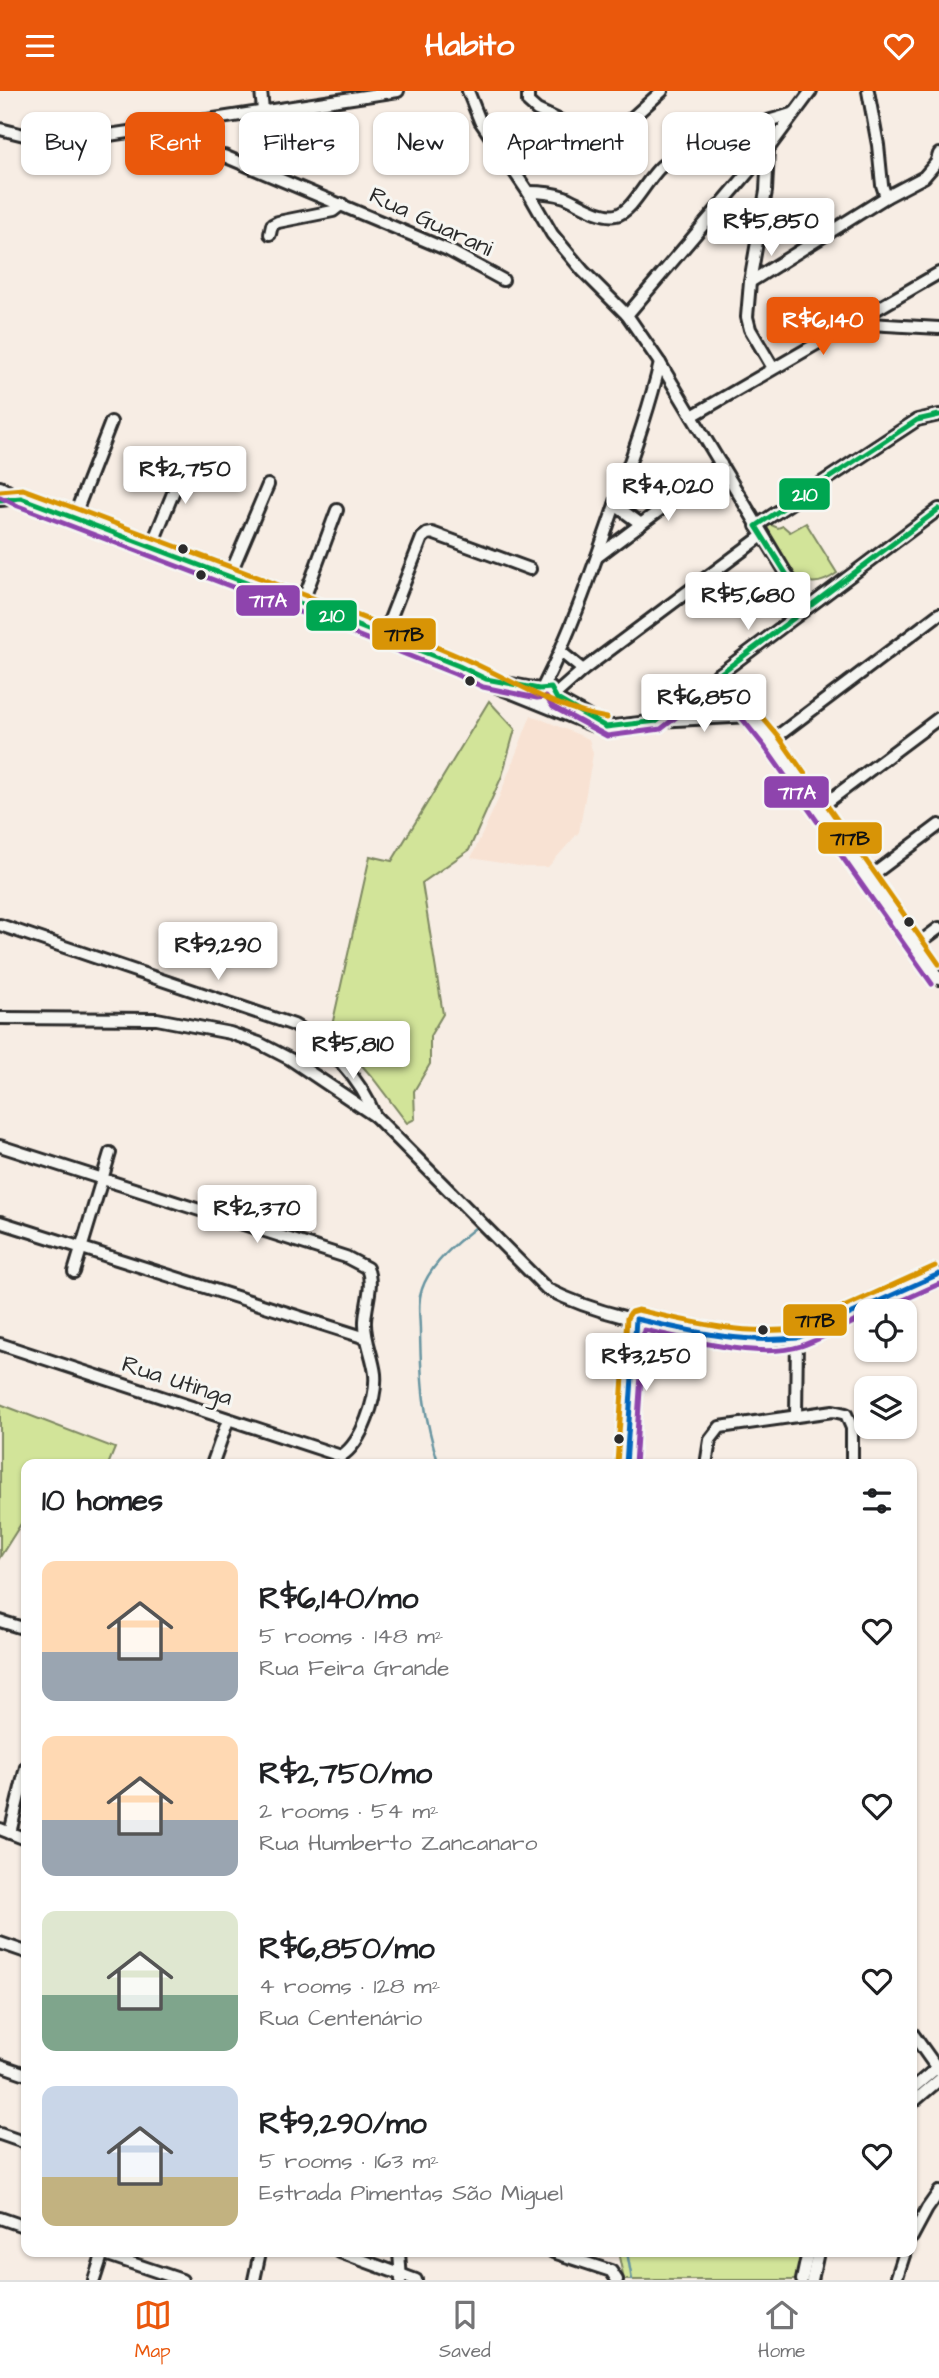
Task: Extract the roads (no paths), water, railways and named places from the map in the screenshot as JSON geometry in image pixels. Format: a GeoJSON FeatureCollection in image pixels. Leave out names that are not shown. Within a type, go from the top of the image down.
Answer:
{"type":"FeatureCollection","features":[{"type":"Feature","properties":{"kind":"street"},"geometry":{"type":"LineString","coordinates":[[261,91],[263,110]]}},
{"type":"Feature","properties":{"kind":"street"},"geometry":{"type":"LineString","coordinates":[[0,129],[52,142],[398,91]]}},
{"type":"Feature","properties":{"kind":"street"},"geometry":{"type":"LineString","coordinates":[[468,91],[480,121],[528,192],[552,234],[627,315],[660,363],[792,583],[816,600]]}},
{"type":"Feature","properties":{"kind":"street"},"geometry":{"type":"LineString","coordinates":[[528,97],[537,110],[602,140],[611,137],[662,91]]}},
{"type":"Feature","properties":{"kind":"street"},"geometry":{"type":"LineString","coordinates":[[775,139],[811,91]]}},
{"type":"Feature","properties":{"kind":"street"},"geometry":{"type":"LineString","coordinates":[[867,91],[886,197]]}},
{"type":"Feature","properties":{"kind":"street"},"geometry":{"type":"LineString","coordinates":[[528,192],[548,193],[600,213],[619,215],[663,166],[727,133],[794,113]]}},
{"type":"Feature","properties":{"kind":"street"},"geometry":{"type":"LineString","coordinates":[[750,282],[886,197],[924,177],[936,163],[939,154]]}},
{"type":"Feature","properties":{"kind":"street","name":"Rua Guarani"},"geometry":{"type":"LineString","coordinates":[[225,156],[449,250],[503,280]]}},
{"type":"Feature","properties":{"kind":"street"},"geometry":{"type":"LineString","coordinates":[[627,315],[746,175]]}},
{"type":"Feature","properties":{"kind":"street"},"geometry":{"type":"LineString","coordinates":[[767,175],[747,317],[750,328],[773,367]]}},
{"type":"Feature","properties":{"kind":"street"},"geometry":{"type":"LineString","coordinates":[[270,234],[272,225],[278,222],[333,211],[342,204]]}},
{"type":"Feature","properties":{"kind":"street"},"geometry":{"type":"LineString","coordinates":[[692,416],[939,273]]}},
{"type":"Feature","properties":{"kind":"street"},"geometry":{"type":"LineString","coordinates":[[849,323],[939,328]]}},
{"type":"Feature","properties":{"kind":"street"},"geometry":{"type":"LineString","coordinates":[[541,706],[535,697],[561,652],[597,557],[660,363]]}},
{"type":"Feature","properties":{"kind":"street"},"geometry":{"type":"LineString","coordinates":[[541,706],[553,706],[556,697],[583,670],[759,531],[917,421],[939,415]]}},
{"type":"Feature","properties":{"kind":"street"},"geometry":{"type":"LineString","coordinates":[[74,517],[111,422]]}},
{"type":"Feature","properties":{"kind":"street"},"geometry":{"type":"LineString","coordinates":[[151,547],[189,454]]}},
{"type":"Feature","properties":{"kind":"street"},"geometry":{"type":"LineString","coordinates":[[597,557],[721,464]]}},
{"type":"Feature","properties":{"kind":"street"},"geometry":{"type":"LineString","coordinates":[[229,577],[268,485]]}},
{"type":"Feature","properties":{"kind":"street"},"geometry":{"type":"LineString","coordinates":[[0,487],[22,498],[459,666],[497,687],[585,724],[606,727],[750,716]]}},
{"type":"Feature","properties":{"kind":"street"},"geometry":{"type":"LineString","coordinates":[[0,499],[22,498]]}},
{"type":"Feature","properties":{"kind":"street"},"geometry":{"type":"LineString","coordinates":[[615,505],[641,524]]}},
{"type":"Feature","properties":{"kind":"street"},"geometry":{"type":"LineString","coordinates":[[657,721],[939,509]]}},
{"type":"Feature","properties":{"kind":"street"},"geometry":{"type":"LineString","coordinates":[[302,604],[337,510]]}},
{"type":"Feature","properties":{"kind":"street"},"geometry":{"type":"LineString","coordinates":[[383,637],[422,538],[427,534],[432,533],[530,569]]}},
{"type":"Feature","properties":{"kind":"street"},"geometry":{"type":"LineString","coordinates":[[792,583],[797,614]]}},
{"type":"Feature","properties":{"kind":"street"},"geometry":{"type":"LineString","coordinates":[[771,741],[939,614]]}},
{"type":"Feature","properties":{"kind":"street"},"geometry":{"type":"LineString","coordinates":[[561,652],[583,670]]}},
{"type":"Feature","properties":{"kind":"street"},"geometry":{"type":"LineString","coordinates":[[718,674],[771,741],[939,979]]}},
{"type":"Feature","properties":{"kind":"street"},"geometry":{"type":"LineString","coordinates":[[486,679],[551,688],[556,697],[606,727]]}},
{"type":"Feature","properties":{"kind":"street"},"geometry":{"type":"LineString","coordinates":[[818,809],[939,718]]}},
{"type":"Feature","properties":{"kind":"street"},"geometry":{"type":"LineString","coordinates":[[867,879],[939,825]]}},
{"type":"Feature","properties":{"kind":"street"},"geometry":{"type":"LineString","coordinates":[[0,925],[294,1025],[313,1036],[344,1065],[369,1099],[375,1116]]}},
{"type":"Feature","properties":{"kind":"street"},"geometry":{"type":"LineString","coordinates":[[915,946],[939,928]]}},
{"type":"Feature","properties":{"kind":"street"},"geometry":{"type":"LineString","coordinates":[[0,1018],[157,1019],[230,1033],[259,1043],[290,1059],[375,1116],[547,1289],[584,1305],[745,1342],[765,1342],[797,1338],[939,1274]]}},
{"type":"Feature","properties":{"kind":"street"},"geometry":{"type":"LineString","coordinates":[[0,1146],[358,1262],[367,1268],[370,1276],[365,1321],[366,1338],[375,1375],[373,1396],[356,1443],[345,1459]]}},
{"type":"Feature","properties":{"kind":"street"},"geometry":{"type":"LineString","coordinates":[[75,1272],[110,1153]]}},
{"type":"Feature","properties":{"kind":"street"},"geometry":{"type":"LineString","coordinates":[[0,1221],[366,1338]]}},
{"type":"Feature","properties":{"kind":"street"},"geometry":{"type":"LineString","coordinates":[[626,1459],[636,1319]]}},
{"type":"Feature","properties":{"kind":"street"},"geometry":{"type":"LineString","coordinates":[[796,1415],[797,1338]]}},
{"type":"Feature","properties":{"kind":"street","name":"Rua Utinga"},"geometry":{"type":"LineString","coordinates":[[0,1344],[341,1459]]}},
{"type":"Feature","properties":{"kind":"street"},"geometry":{"type":"LineString","coordinates":[[707,1459],[710,1440],[720,1427],[834,1411],[846,1414],[852,1428],[852,1459]]}},
{"type":"Feature","properties":{"kind":"street"},"geometry":{"type":"LineString","coordinates":[[214,1459],[228,1420]]}},
{"type":"Feature","properties":{"kind":"street"},"geometry":{"type":"LineString","coordinates":[[0,1621],[21,1627]]}},
{"type":"Feature","properties":{"kind":"street"},"geometry":{"type":"LineString","coordinates":[[5,1831],[21,1782]]}},
{"type":"Feature","properties":{"kind":"street"},"geometry":{"type":"LineString","coordinates":[[0,1943],[21,1950]]}},
{"type":"Feature","properties":{"kind":"street"},"geometry":{"type":"LineString","coordinates":[[917,2040],[938,2068],[917,2085]]}},
{"type":"Feature","properties":{"kind":"street"},"geometry":{"type":"LineString","coordinates":[[0,2065],[21,2072]]}},
{"type":"Feature","properties":{"kind":"street"},"geometry":{"type":"LineString","coordinates":[[917,2099],[939,2080]]}},
{"type":"Feature","properties":{"kind":"street"},"geometry":{"type":"LineString","coordinates":[[0,2134],[21,2141]]}},
{"type":"Feature","properties":{"kind":"street"},"geometry":{"type":"LineString","coordinates":[[917,2228],[939,2192]]}},
{"type":"Feature","properties":{"kind":"street"},"geometry":{"type":"LineString","coordinates":[[0,2218],[21,2225]]}},
{"type":"Feature","properties":{"kind":"street"},"geometry":{"type":"LineString","coordinates":[[94,2280],[101,2257]]}},
{"type":"Feature","properties":{"kind":"street"},"geometry":{"type":"LineString","coordinates":[[114,2257],[182,2280]]}},
{"type":"Feature","properties":{"kind":"street"},"geometry":{"type":"LineString","coordinates":[[254,2280],[259,2257]]}},
{"type":"Feature","properties":{"kind":"street"},"geometry":{"type":"LineString","coordinates":[[352,2257],[402,2278],[416,2280]]}},
{"type":"Feature","properties":{"kind":"street"},"geometry":{"type":"LineString","coordinates":[[400,2257],[402,2278]]}},
{"type":"Feature","properties":{"kind":"street"},"geometry":{"type":"LineString","coordinates":[[567,2257],[614,2275]]}},
{"type":"Feature","properties":{"kind":"street"},"geometry":{"type":"LineString","coordinates":[[802,2280],[807,2257]]}},
{"type":"Feature","properties":{"kind":"street"},"geometry":{"type":"LineString","coordinates":[[812,2280],[817,2257]]}},
{"type":"Feature","properties":{"kind":"street"},"geometry":{"type":"LineString","coordinates":[[896,2280],[903,2257]]}},
{"type":"Feature","properties":{"kind":"waterway"},"geometry":{"type":"LineString","coordinates":[[437,1459],[424,1399],[420,1299],[426,1280],[437,1263],[475,1228]]}},
{"type":"Feature","properties":{"kind":"waterway"},"geometry":{"type":"LineString","coordinates":[[628,2257],[632,2280]]}}]}
